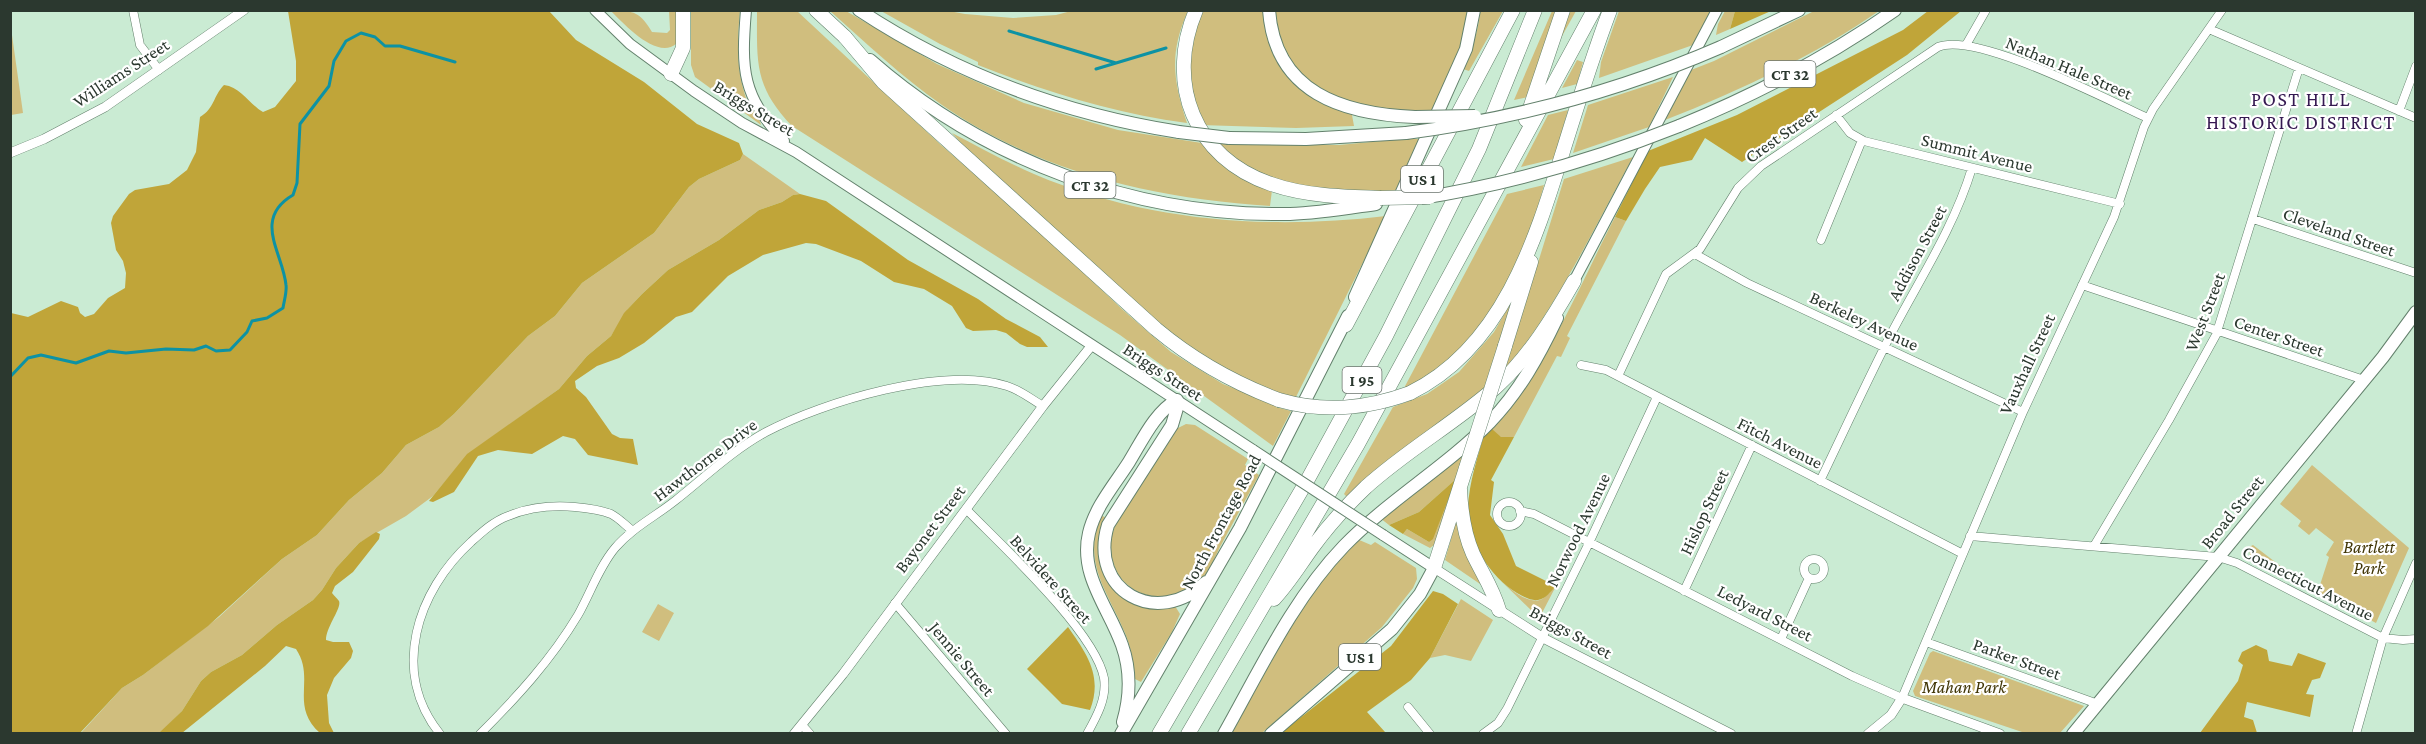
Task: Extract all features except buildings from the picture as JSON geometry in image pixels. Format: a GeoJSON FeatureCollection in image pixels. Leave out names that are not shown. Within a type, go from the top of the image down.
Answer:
{"type":"FeatureCollection","features":[{"type":"Feature","properties":{"kind":"highway"},"geometry":{"type":"LineString","coordinates":[[671,74],[683,48],[683,10]]}},
{"type":"Feature","properties":{"kind":"highway","name":"CT 32"},"geometry":{"type":"LineString","coordinates":[[816,10],[845,37]]}},
{"type":"Feature","properties":{"kind":"highway"},"geometry":{"type":"LineString","coordinates":[[1196,10],[1185,43],[1185,89],[1196,123],[1221,154],[1253,177],[1278,186],[1378,201],[1430,197]]}},
{"type":"Feature","properties":{"kind":"highway","name":"US 1"},"geometry":{"type":"LineString","coordinates":[[1346,325],[1513,10]]}},
{"type":"Feature","properties":{"kind":"highway","name":"I 95"},"geometry":{"type":"LineString","coordinates":[[1159,734],[1292,508],[1386,336],[1479,149],[1535,10]]}},
{"type":"Feature","properties":{"kind":"highway"},"geometry":{"type":"LineString","coordinates":[[1515,157],[1533,92],[1563,10]]}},
{"type":"Feature","properties":{"kind":"highway","name":"I 95"},"geometry":{"type":"LineString","coordinates":[[1188,734],[1358,444],[1593,10]]}},
{"type":"Feature","properties":{"kind":"highway","name":"US 1"},"geometry":{"type":"LineString","coordinates":[[1434,568],[1532,260],[1586,77],[1610,10]]}},
{"type":"Feature","properties":{"kind":"highway"},"geometry":{"type":"LineString","coordinates":[[845,37],[883,82],[1156,329],[1204,364],[1243,385],[1279,400],[1312,407],[1352,408],[1383,402],[1410,393],[1452,366],[1480,337],[1516,278],[1544,214]]}},
{"type":"Feature","properties":{"kind":"highway"},"geometry":{"type":"LineString","coordinates":[[1257,617],[1289,583],[1312,547],[1352,501],[1382,474],[1482,398],[1508,375],[1542,331],[1574,281]]}},
{"type":"Feature","properties":{"kind":"highway"},"geometry":{"type":"LineString","coordinates":[[1460,489],[1462,516],[1469,545],[1488,580],[1499,610]]}},
{"type":"Feature","properties":{"kind":"main road","name":"Briggs Street"},"geometry":{"type":"LineString","coordinates":[[595,10],[630,44],[737,120],[790,148],[1434,568]]}},
{"type":"Feature","properties":{"kind":"main road"},"geometry":{"type":"LineString","coordinates":[[746,10],[743,63],[750,92],[760,112],[790,148]]}},
{"type":"Feature","properties":{"kind":"main road"},"geometry":{"type":"LineString","coordinates":[[859,10],[929,52],[1005,86],[1102,117],[1179,132],[1229,138],[1323,139],[1406,133],[1461,125],[1616,86],[1721,47],[1799,10]]}},
{"type":"Feature","properties":{"kind":"main road"},"geometry":{"type":"LineString","coordinates":[[1269,10],[1274,38],[1282,58],[1309,90],[1331,102],[1355,110],[1415,117],[1518,112]]}},
{"type":"Feature","properties":{"kind":"main road","name":"North Frontage Road"},"geometry":{"type":"LineString","coordinates":[[1121,734],[1219,567],[1346,325],[1362,279],[1466,49],[1474,10]]}},
{"type":"Feature","properties":{"kind":"main road"},"geometry":{"type":"LineString","coordinates":[[1224,734],[1297,606],[1317,578],[1362,529],[1479,433],[1516,392],[1537,358],[1574,281],[1717,10]]}},
{"type":"Feature","properties":{"kind":"main road","name":"CT 32"},"geometry":{"type":"LineString","coordinates":[[1430,197],[1548,171],[1679,126],[1729,105],[1809,63],[1895,10]]}},
{"type":"Feature","properties":{"kind":"main road","name":"CT 32"},"geometry":{"type":"LineString","coordinates":[[845,37],[901,85],[967,129],[1022,158],[1096,187],[1162,203],[1229,212],[1293,214],[1378,201]]}},
{"type":"Feature","properties":{"kind":"main road","name":"Broad Street"},"geometry":{"type":"LineString","coordinates":[[2073,734],[2364,380],[2415,312]]}},
{"type":"Feature","properties":{"kind":"main road"},"geometry":{"type":"LineString","coordinates":[[1177,400],[1172,425],[1108,525],[1104,541],[1105,557],[1111,575],[1120,587],[1137,599],[1156,603],[1176,602],[1186,598],[1205,583],[1219,567]]}},
{"type":"Feature","properties":{"kind":"main road"},"geometry":{"type":"LineString","coordinates":[[1121,734],[1129,687],[1126,658],[1115,627],[1089,573],[1088,537],[1101,506],[1152,426],[1166,408],[1177,400]]}},
{"type":"Feature","properties":{"kind":"main road","name":"US 1"},"geometry":{"type":"LineString","coordinates":[[1271,734],[1392,629],[1420,594],[1434,568]]}},
{"type":"Feature","properties":{"kind":"street"},"geometry":{"type":"LineString","coordinates":[[133,10],[140,45],[159,70]]}},
{"type":"Feature","properties":{"kind":"street","name":"Williams Street"},"geometry":{"type":"LineString","coordinates":[[10,153],[44,139],[105,106],[244,10]]}},
{"type":"Feature","properties":{"kind":"street"},"geometry":{"type":"LineString","coordinates":[[1966,45],[1986,10]]}},
{"type":"Feature","properties":{"kind":"street","name":"Vauxhall Street"},"geometry":{"type":"LineString","coordinates":[[1868,734],[1891,715],[1902,698],[2023,412],[2120,204],[2148,118],[2222,10]]}},
{"type":"Feature","properties":{"kind":"street"},"geometry":{"type":"LineString","coordinates":[[2209,29],[2415,118]]}},
{"type":"Feature","properties":{"kind":"street","name":"Nathan Hale Street"},"geometry":{"type":"LineString","coordinates":[[1943,44],[1966,45],[2023,62],[2148,118]]}},
{"type":"Feature","properties":{"kind":"street","name":"Crest Street"},"geometry":{"type":"LineString","coordinates":[[1618,376],[1666,274],[1674,266],[1695,254],[1744,180],[1943,44]]}},
{"type":"Feature","properties":{"kind":"street"},"geometry":{"type":"LineString","coordinates":[[2399,111],[2415,66]]}},
{"type":"Feature","properties":{"kind":"street","name":"West Street"},"geometry":{"type":"LineString","coordinates":[[2094,546],[2174,411],[2217,331],[2299,68]]}},
{"type":"Feature","properties":{"kind":"street","name":"Summit Avenue"},"geometry":{"type":"LineString","coordinates":[[1836,115],[1850,133],[1862,140],[2120,204]]}},
{"type":"Feature","properties":{"kind":"street"},"geometry":{"type":"LineString","coordinates":[[1821,240],[1862,140]]}},
{"type":"Feature","properties":{"kind":"street","name":"Addison Street"},"geometry":{"type":"LineString","coordinates":[[1820,480],[1885,348],[1941,246],[1960,204],[1972,168]]}},
{"type":"Feature","properties":{"kind":"street","name":"Cleveland Street"},"geometry":{"type":"LineString","coordinates":[[2253,219],[2415,273]]}},
{"type":"Feature","properties":{"kind":"street","name":"Berkeley Avenue"},"geometry":{"type":"LineString","coordinates":[[1695,254],[1748,283],[2023,412]]}},
{"type":"Feature","properties":{"kind":"street","name":"Center Street"},"geometry":{"type":"LineString","coordinates":[[2082,285],[2364,380]]}},
{"type":"Feature","properties":{"kind":"street","name":"Bayonet Street"},"geometry":{"type":"LineString","coordinates":[[794,734],[1043,406],[1092,345]]}},
{"type":"Feature","properties":{"kind":"street","name":"Fitch Avenue"},"geometry":{"type":"LineString","coordinates":[[1581,365],[1598,368],[1618,376],[1963,554]]}},
{"type":"Feature","properties":{"kind":"street","name":"Hawthorne Drive"},"geometry":{"type":"LineString","coordinates":[[480,734],[533,679],[560,644],[614,549],[633,531],[735,452],[765,433],[840,401],[900,387],[961,381],[1005,385],[1043,406]]}},
{"type":"Feature","properties":{"kind":"street","name":"Norwood Avenue"},"geometry":{"type":"LineString","coordinates":[[1483,734],[1498,723],[1507,709],[1590,543],[1657,397]]}},
{"type":"Feature","properties":{"kind":"street","name":"Hislop Street"},"geometry":{"type":"LineString","coordinates":[[1684,591],[1752,445]]}},
{"type":"Feature","properties":{"kind":"street"},"geometry":{"type":"LineString","coordinates":[[440,734],[420,702],[414,678],[413,654],[419,623],[428,596],[444,570],[461,551],[482,532],[506,516],[531,508],[555,505],[612,515],[633,531]]}},
{"type":"Feature","properties":{"kind":"street","name":"Belvidere Street"},"geometry":{"type":"LineString","coordinates":[[966,508],[1060,607],[1094,650],[1103,677],[1104,695],[1088,734]]}},
{"type":"Feature","properties":{"kind":"street","name":"Ledyard Street"},"geometry":{"type":"LineString","coordinates":[[1520,511],[1534,514],[1867,683],[2000,734]]}},
{"type":"Feature","properties":{"kind":"street","name":"Connecticut Avenue"},"geometry":{"type":"LineString","coordinates":[[1970,536],[2218,557],[2237,563],[2383,638],[2415,639]]}},
{"type":"Feature","properties":{"kind":"street"},"geometry":{"type":"LineString","coordinates":[[2356,734],[2383,638],[2415,563]]}},
{"type":"Feature","properties":{"kind":"street","name":"Briggs Street"},"geometry":{"type":"LineString","coordinates":[[1434,568],[1542,637],[1731,734]]}},
{"type":"Feature","properties":{"kind":"street"},"geometry":{"type":"LineString","coordinates":[[1781,639],[1809,578]]}},
{"type":"Feature","properties":{"kind":"street","name":"Jennie Street"},"geometry":{"type":"LineString","coordinates":[[895,603],[1006,734]]}},
{"type":"Feature","properties":{"kind":"street","name":"Parker Street"},"geometry":{"type":"LineString","coordinates":[[1926,642],[2098,704]]}},
{"type":"Feature","properties":{"kind":"street"},"geometry":{"type":"LineString","coordinates":[[1408,707],[1430,734]]}},
{"type":"Feature","properties":{"kind":"street"},"geometry":{"type":"LineString","coordinates":[[802,725],[810,734]]}},
{"type":"Feature","properties":{"kind":"green space"},"geometry":{"type":"Polygon","coordinates":[[[1075,10],[1188,11],[1178,40],[1175,67],[1187,123],[1133,114],[1055,93],[1004,75],[978,65],[978,62],[881,11],[949,11],[1013,18],[1056,15],[1075,10]]]}},
{"type":"Feature","properties":{"kind":"green space"},"geometry":{"type":"Polygon","coordinates":[[[611,11],[630,12],[640,16],[652,32],[667,33],[670,30],[669,11],[677,11],[678,39],[676,44],[668,48],[651,44],[632,31],[611,11]]]}},
{"type":"Feature","properties":{"kind":"green space"},"geometry":{"type":"Polygon","coordinates":[[[691,11],[740,11],[738,45],[743,90],[761,125],[695,77],[691,65],[691,11]]]}},
{"type":"Feature","properties":{"kind":"green space"},"geometry":{"type":"Polygon","coordinates":[[[757,11],[797,11],[941,145],[1029,221],[1171,352],[1223,384],[1276,405],[1276,407],[1291,411],[1273,446],[1120,335],[792,126],[770,98],[760,73],[757,11]]]}},
{"type":"Feature","properties":{"kind":"green space"},"geometry":{"type":"Polygon","coordinates":[[[830,11],[846,11],[937,64],[1024,103],[1118,130],[1202,143],[1228,169],[1253,184],[1272,190],[1270,206],[1183,196],[1141,188],[1058,165],[1019,148],[980,129],[942,105],[884,60],[830,11]]]}},
{"type":"Feature","properties":{"kind":"green space"},"geometry":{"type":"Polygon","coordinates":[[[1202,11],[1264,11],[1274,52],[1288,75],[1308,95],[1321,103],[1352,115],[1354,126],[1296,128],[1200,125],[1191,93],[1189,48],[1202,11]]]}},
{"type":"Feature","properties":{"kind":"green space"},"geometry":{"type":"Polygon","coordinates":[[[1275,11],[1469,11],[1467,34],[1434,111],[1414,111],[1372,107],[1352,102],[1314,85],[1299,72],[1286,55],[1280,39],[1275,11]]]}},
{"type":"Feature","properties":{"kind":"green space"},"geometry":{"type":"Polygon","coordinates":[[[1480,11],[1503,11],[1469,71],[1463,69],[1472,48],[1480,11]]]}},
{"type":"Feature","properties":{"kind":"green space"},"geometry":{"type":"Polygon","coordinates":[[[1552,11],[1576,11],[1528,97],[1514,100],[1552,11]]]}},
{"type":"Feature","properties":{"kind":"green space"},"geometry":{"type":"Polygon","coordinates":[[[1619,11],[1711,11],[1693,45],[1599,78],[1601,62],[1619,11]]]}},
{"type":"Feature","properties":{"kind":"green space"},"geometry":{"type":"Polygon","coordinates":[[[1725,11],[1735,11],[1730,29],[1716,35],[1718,24],[1725,11]]]}},
{"type":"Feature","properties":{"kind":"green space"},"geometry":{"type":"Polygon","coordinates":[[[1814,11],[1879,11],[1829,43],[1775,72],[1665,120],[1691,70],[1714,61],[1814,11]]]}},
{"type":"Feature","properties":{"kind":"green space"},"geometry":{"type":"Polygon","coordinates":[[[11,28],[23,113],[10,115],[11,28]]]}},
{"type":"Feature","properties":{"kind":"green space"},"geometry":{"type":"Polygon","coordinates":[[[1577,60],[1583,62],[1577,84],[1562,88],[1577,60]]]}},
{"type":"Feature","properties":{"kind":"green space"},"geometry":{"type":"Polygon","coordinates":[[[1673,77],[1649,127],[1573,153],[1588,105],[1673,77]]]}},
{"type":"Feature","properties":{"kind":"green space"},"geometry":{"type":"Polygon","coordinates":[[[1568,110],[1554,159],[1521,167],[1548,115],[1568,110]]]}},
{"type":"Feature","properties":{"kind":"green space"},"geometry":{"type":"Polygon","coordinates":[[[952,133],[1034,174],[1076,190],[1120,203],[1164,212],[1253,222],[1342,220],[1386,216],[1295,399],[1235,376],[1169,333],[976,159],[952,133]]]}},
{"type":"Feature","properties":{"kind":"green space"},"geometry":{"type":"Polygon","coordinates":[[[1423,139],[1400,191],[1384,192],[1348,192],[1293,185],[1250,168],[1219,144],[1339,145],[1423,139]]]}},
{"type":"Feature","properties":{"kind":"green space"},"geometry":{"type":"Polygon","coordinates":[[[743,154],[800,194],[759,210],[719,240],[668,270],[628,309],[611,336],[587,356],[559,389],[468,454],[433,496],[406,516],[359,543],[336,568],[313,600],[277,625],[242,655],[211,672],[201,681],[182,711],[159,734],[80,734],[122,688],[143,675],[219,617],[282,559],[317,535],[349,500],[382,473],[406,445],[439,427],[454,414],[528,336],[555,316],[582,283],[654,233],[689,187],[699,179],[740,160],[743,154]]]}},
{"type":"Feature","properties":{"kind":"green space"},"geometry":{"type":"Polygon","coordinates":[[[1633,157],[1558,295],[1504,372],[1564,179],[1633,157]]]}},
{"type":"Feature","properties":{"kind":"green space"},"geometry":{"type":"Polygon","coordinates":[[[1544,185],[1534,221],[1515,267],[1488,317],[1445,366],[1403,390],[1507,194],[1544,185]]]}},
{"type":"Feature","properties":{"kind":"green space"},"geometry":{"type":"Polygon","coordinates":[[[1615,217],[1626,221],[1567,336],[1570,338],[1561,357],[1557,356],[1514,437],[1501,437],[1486,432],[1506,411],[1542,360],[1615,217]]]}},
{"type":"Feature","properties":{"kind":"green space"},"geometry":{"type":"Polygon","coordinates":[[[1513,299],[1486,392],[1348,498],[1344,494],[1393,407],[1427,394],[1459,372],[1494,332],[1513,299]]]}},
{"type":"Feature","properties":{"kind":"green space"},"geometry":{"type":"Polygon","coordinates":[[[1186,424],[1195,425],[1248,459],[1245,465],[1259,475],[1202,579],[1188,589],[1173,595],[1158,597],[1143,594],[1130,587],[1120,576],[1113,562],[1112,534],[1118,518],[1176,429],[1186,424]]]}},
{"type":"Feature","properties":{"kind":"green space"},"geometry":{"type":"Polygon","coordinates":[[[1467,450],[1434,545],[1430,548],[1403,534],[1407,529],[1429,542],[1455,480],[1419,512],[1389,525],[1380,518],[1467,450]]]}},
{"type":"Feature","properties":{"kind":"green space","name":"Bartlett Park"},"geometry":{"type":"Polygon","coordinates":[[[2312,465],[2409,548],[2376,623],[2313,590],[2319,588],[2329,557],[2326,555],[2334,542],[2316,528],[2309,535],[2298,526],[2301,521],[2280,504],[2312,465]]]}},
{"type":"Feature","properties":{"kind":"green space"},"geometry":{"type":"Polygon","coordinates":[[[1458,515],[1483,586],[1445,560],[1458,515]]]}},
{"type":"Feature","properties":{"kind":"green space"},"geometry":{"type":"Polygon","coordinates":[[[1102,516],[1105,517],[1101,533],[1100,556],[1108,579],[1169,607],[1175,606],[1180,614],[1172,632],[1141,682],[1135,679],[1127,639],[1095,562],[1096,532],[1102,516]]]}},
{"type":"Feature","properties":{"kind":"green space"},"geometry":{"type":"Polygon","coordinates":[[[1357,539],[1371,545],[1375,542],[1416,568],[1417,579],[1413,588],[1382,627],[1262,733],[1231,734],[1290,628],[1318,586],[1357,539]]]}},
{"type":"Feature","properties":{"kind":"green space"},"geometry":{"type":"Polygon","coordinates":[[[2253,545],[2287,571],[2300,577],[2297,583],[2258,562],[2250,555],[2249,547],[2253,545]]]}},
{"type":"Feature","properties":{"kind":"green space"},"geometry":{"type":"Polygon","coordinates":[[[1500,580],[1525,598],[1537,601],[1548,595],[1556,586],[1542,613],[1535,614],[1500,580]]]}},
{"type":"Feature","properties":{"kind":"green space"},"geometry":{"type":"Polygon","coordinates":[[[1461,599],[1493,620],[1471,661],[1445,655],[1430,658],[1461,599]]]}},
{"type":"Feature","properties":{"kind":"green space"},"geometry":{"type":"Polygon","coordinates":[[[658,604],[674,613],[659,641],[642,632],[658,604]]]}},
{"type":"Feature","properties":{"kind":"green space","name":"Mahan Park"},"geometry":{"type":"Polygon","coordinates":[[[1933,651],[2084,706],[2060,733],[2025,733],[1915,696],[1913,691],[1933,651]]]}},
{"type":"Feature","properties":{"kind":"shaded area"},"geometry":{"type":"Polygon","coordinates":[[[1735,10],[1771,11],[1730,29],[1735,10]]]}},
{"type":"Feature","properties":{"kind":"shaded area"},"geometry":{"type":"Polygon","coordinates":[[[288,11],[549,11],[576,40],[644,82],[697,124],[739,143],[743,154],[740,160],[699,179],[689,187],[654,233],[582,283],[555,316],[528,336],[454,414],[439,427],[406,445],[382,473],[349,500],[317,535],[282,559],[208,626],[122,688],[80,733],[11,733],[11,313],[28,317],[61,301],[78,307],[80,313],[85,317],[94,314],[108,298],[125,288],[126,273],[123,261],[116,250],[111,223],[113,216],[129,194],[135,190],[169,184],[187,170],[196,152],[200,117],[209,110],[224,85],[240,92],[263,112],[275,107],[296,81],[296,61],[288,11]]]}},
{"type":"Feature","properties":{"kind":"shaded area"},"geometry":{"type":"Polygon","coordinates":[[[1928,11],[1961,11],[1907,55],[1742,162],[1705,138],[1692,160],[1660,167],[1626,221],[1615,217],[1648,151],[1737,115],[1903,30],[1928,11]]]}},
{"type":"Feature","properties":{"kind":"shaded area"},"geometry":{"type":"Polygon","coordinates":[[[800,194],[826,201],[908,260],[1040,337],[1048,347],[1027,347],[1006,333],[996,330],[973,331],[966,328],[952,306],[924,289],[894,282],[861,261],[816,244],[806,243],[763,255],[728,276],[692,312],[676,317],[644,343],[619,358],[597,366],[575,381],[576,388],[586,397],[612,434],[620,438],[633,439],[638,465],[588,455],[575,439],[563,436],[532,454],[498,450],[478,456],[454,492],[433,502],[429,501],[467,454],[559,389],[587,356],[611,336],[624,313],[668,270],[719,240],[759,210],[800,194]]]}},
{"type":"Feature","properties":{"kind":"shaded area"},"geometry":{"type":"Polygon","coordinates":[[[1492,429],[1501,437],[1514,437],[1491,480],[1494,482],[1490,515],[1503,534],[1516,566],[1556,586],[1538,600],[1522,596],[1498,578],[1482,557],[1471,533],[1468,508],[1472,479],[1485,432],[1492,429]]]}},
{"type":"Feature","properties":{"kind":"shaded area"},"geometry":{"type":"Polygon","coordinates":[[[1456,479],[1433,539],[1429,542],[1407,529],[1403,534],[1389,525],[1419,512],[1456,479]]]}},
{"type":"Feature","properties":{"kind":"shaded area"},"geometry":{"type":"Polygon","coordinates":[[[376,532],[380,534],[379,539],[353,572],[335,586],[332,593],[339,604],[328,629],[326,640],[349,642],[353,651],[351,658],[334,678],[327,695],[329,723],[334,733],[320,733],[311,723],[304,702],[302,660],[296,649],[286,646],[265,666],[182,733],[159,733],[182,711],[201,681],[211,672],[242,655],[277,625],[313,600],[336,568],[359,543],[376,532]]]}},
{"type":"Feature","properties":{"kind":"shaded area"},"geometry":{"type":"Polygon","coordinates":[[[1433,591],[1443,594],[1458,604],[1430,658],[1411,680],[1367,712],[1385,732],[1281,733],[1391,646],[1433,591]]]}},
{"type":"Feature","properties":{"kind":"shaded area"},"geometry":{"type":"Polygon","coordinates":[[[1068,627],[1087,656],[1094,676],[1094,698],[1090,710],[1062,704],[1027,669],[1068,627]]]}},
{"type":"Feature","properties":{"kind":"shaded area"},"geometry":{"type":"Polygon","coordinates":[[[2256,645],[2267,650],[2269,661],[2292,666],[2298,653],[2326,663],[2320,678],[2312,680],[2306,694],[2314,695],[2310,717],[2247,702],[2244,717],[2253,720],[2257,733],[2200,733],[2238,681],[2243,665],[2238,661],[2242,652],[2256,645]]]}},
{"type":"Feature","properties":{"kind":"waterway"},"geometry":{"type":"LineString","coordinates":[[1009,31],[1116,63]]}},
{"type":"Feature","properties":{"kind":"waterway"},"geometry":{"type":"LineString","coordinates":[[10,377],[28,358],[41,355],[76,363],[109,351],[126,353],[166,349],[194,350],[206,346],[216,351],[230,350],[247,332],[252,321],[267,318],[283,308],[286,285],[273,237],[274,215],[281,204],[293,195],[297,183],[300,124],[329,86],[334,61],[346,41],[361,33],[375,37],[385,46],[400,46],[455,62]]}},
{"type":"Feature","properties":{"kind":"waterway"},"geometry":{"type":"LineString","coordinates":[[1096,69],[1166,48]]}},
{"type":"Feature","properties":{"kind":"district","name":"POST HILL HISTORIC DISTRICT"},"geometry":{"type":"Point","coordinates":[2301,110]}}]}
